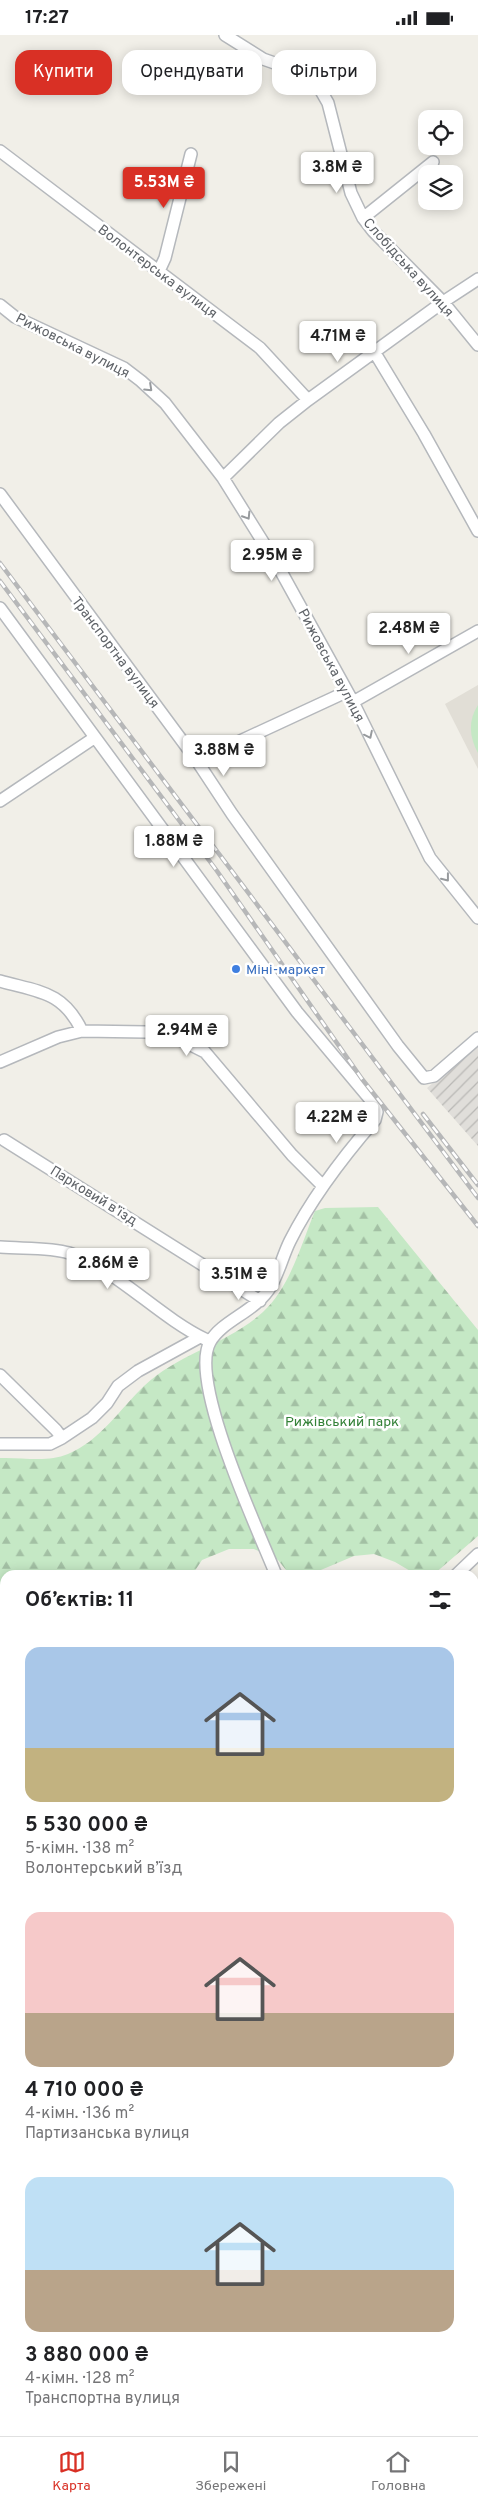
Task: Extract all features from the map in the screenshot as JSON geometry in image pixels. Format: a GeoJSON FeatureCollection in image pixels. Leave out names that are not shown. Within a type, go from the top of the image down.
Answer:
{"type":"FeatureCollection","features":[{"type":"Feature","properties":{"kind":"street","name":"Слобідська вулиця"},"geometry":{"type":"LineString","coordinates":[[225,35],[263,59],[303,73],[320,89],[328,103],[351,193],[363,218],[373,231],[443,302],[478,345]]}},
{"type":"Feature","properties":{"kind":"street","name":"Волонтерська вулиця"},"geometry":{"type":"LineString","coordinates":[[0,151],[260,348],[308,400]]}},
{"type":"Feature","properties":{"kind":"street"},"geometry":{"type":"LineString","coordinates":[[159,271],[191,154]]}},
{"type":"Feature","properties":{"kind":"street"},"geometry":{"type":"LineString","coordinates":[[363,218],[433,162]]}},
{"type":"Feature","properties":{"kind":"street"},"geometry":{"type":"LineString","coordinates":[[223,478],[279,423],[308,400],[443,302],[478,279]]}},
{"type":"Feature","properties":{"kind":"street","name":"Рижовська вулиця"},"geometry":{"type":"LineString","coordinates":[[0,305],[15,317],[124,368],[165,403],[223,478],[278,566],[353,702],[430,858],[478,918]]}},
{"type":"Feature","properties":{"kind":"street"},"geometry":{"type":"LineString","coordinates":[[375,353],[424,434],[478,531]]}},
{"type":"Feature","properties":{"kind":"street","name":"Транспортна вулиця"},"geometry":{"type":"LineString","coordinates":[[0,494],[197,761],[232,814],[398,1046],[424,1078],[434,1076],[478,1038]]}},
{"type":"Feature","properties":{"kind":"street"},"geometry":{"type":"LineString","coordinates":[[0,608],[297,1012],[374,1104],[377,1112],[375,1120],[323,1186],[290,1241],[270,1287],[260,1301],[205,1339],[188,1345],[138,1371],[118,1386],[107,1403],[92,1419],[50,1445],[0,1444]]}},
{"type":"Feature","properties":{"kind":"street"},"geometry":{"type":"LineString","coordinates":[[353,702],[478,631]]}},
{"type":"Feature","properties":{"kind":"street"},"geometry":{"type":"LineString","coordinates":[[197,761],[346,692]]}},
{"type":"Feature","properties":{"kind":"street"},"geometry":{"type":"LineString","coordinates":[[0,801],[94,738]]}},
{"type":"Feature","properties":{"kind":"street"},"geometry":{"type":"LineString","coordinates":[[0,981],[58,998],[72,1012],[82,1031]]}},
{"type":"Feature","properties":{"kind":"street"},"geometry":{"type":"LineString","coordinates":[[0,1062],[58,1037],[82,1031],[146,1032],[183,1041],[205,1052],[292,1155],[323,1186]]}},
{"type":"Feature","properties":{"kind":"street","name":"Парковий в’їзд"},"geometry":{"type":"LineString","coordinates":[[4,1140],[260,1301]]}},
{"type":"Feature","properties":{"kind":"street"},"geometry":{"type":"LineString","coordinates":[[0,1247],[67,1252],[89,1261],[205,1339]]}},
{"type":"Feature","properties":{"kind":"street"},"geometry":{"type":"LineString","coordinates":[[205,1339],[205,1365],[220,1435],[230,1466],[274,1570]]}},
{"type":"Feature","properties":{"kind":"street"},"geometry":{"type":"LineString","coordinates":[[0,1375],[62,1438]]}},
{"type":"Feature","properties":{"kind":"street"},"geometry":{"type":"LineString","coordinates":[[461,1570],[478,1554]]}},
{"type":"Feature","properties":{"kind":"shaded area"},"geometry":{"type":"Polygon","coordinates":[[[478,685],[478,769],[445,704],[478,685]]]}},
{"type":"Feature","properties":{"kind":"shaded area"},"geometry":{"type":"Polygon","coordinates":[[[478,1045],[478,1146],[427,1088],[478,1045]]]}},
{"type":"Feature","properties":{"kind":"green space"},"geometry":{"type":"Polygon","coordinates":[[[478,705],[478,753],[471,735],[471,723],[478,705]]]}},
{"type":"Feature","properties":{"kind":"green space","name":"Рижівський парк"},"geometry":{"type":"Polygon","coordinates":[[[378,1207],[478,1330],[478,1536],[439,1570],[409,1570],[395,1562],[374,1554],[354,1556],[321,1570],[286,1570],[278,1560],[254,1549],[229,1549],[202,1560],[195,1570],[0,1570],[0,1458],[52,1458],[68,1454],[100,1433],[144,1386],[157,1375],[249,1323],[263,1312],[281,1290],[300,1251],[315,1211],[325,1208],[378,1207]]]}},
{"type":"Feature","properties":{"kind":"railway"},"geometry":{"type":"LineString","coordinates":[[0,563],[478,1198]]}},
{"type":"Feature","properties":{"kind":"railway"},"geometry":{"type":"LineString","coordinates":[[0,581],[217,871],[362,1079],[478,1226]]}},
{"type":"Feature","properties":{"kind":"railway"},"geometry":{"type":"LineString","coordinates":[[423,1114],[478,1185]]}},
{"type":"Feature","properties":{"kind":"place","name":"Міні-маркет"},"geometry":{"type":"Point","coordinates":[236,969]}}]}
